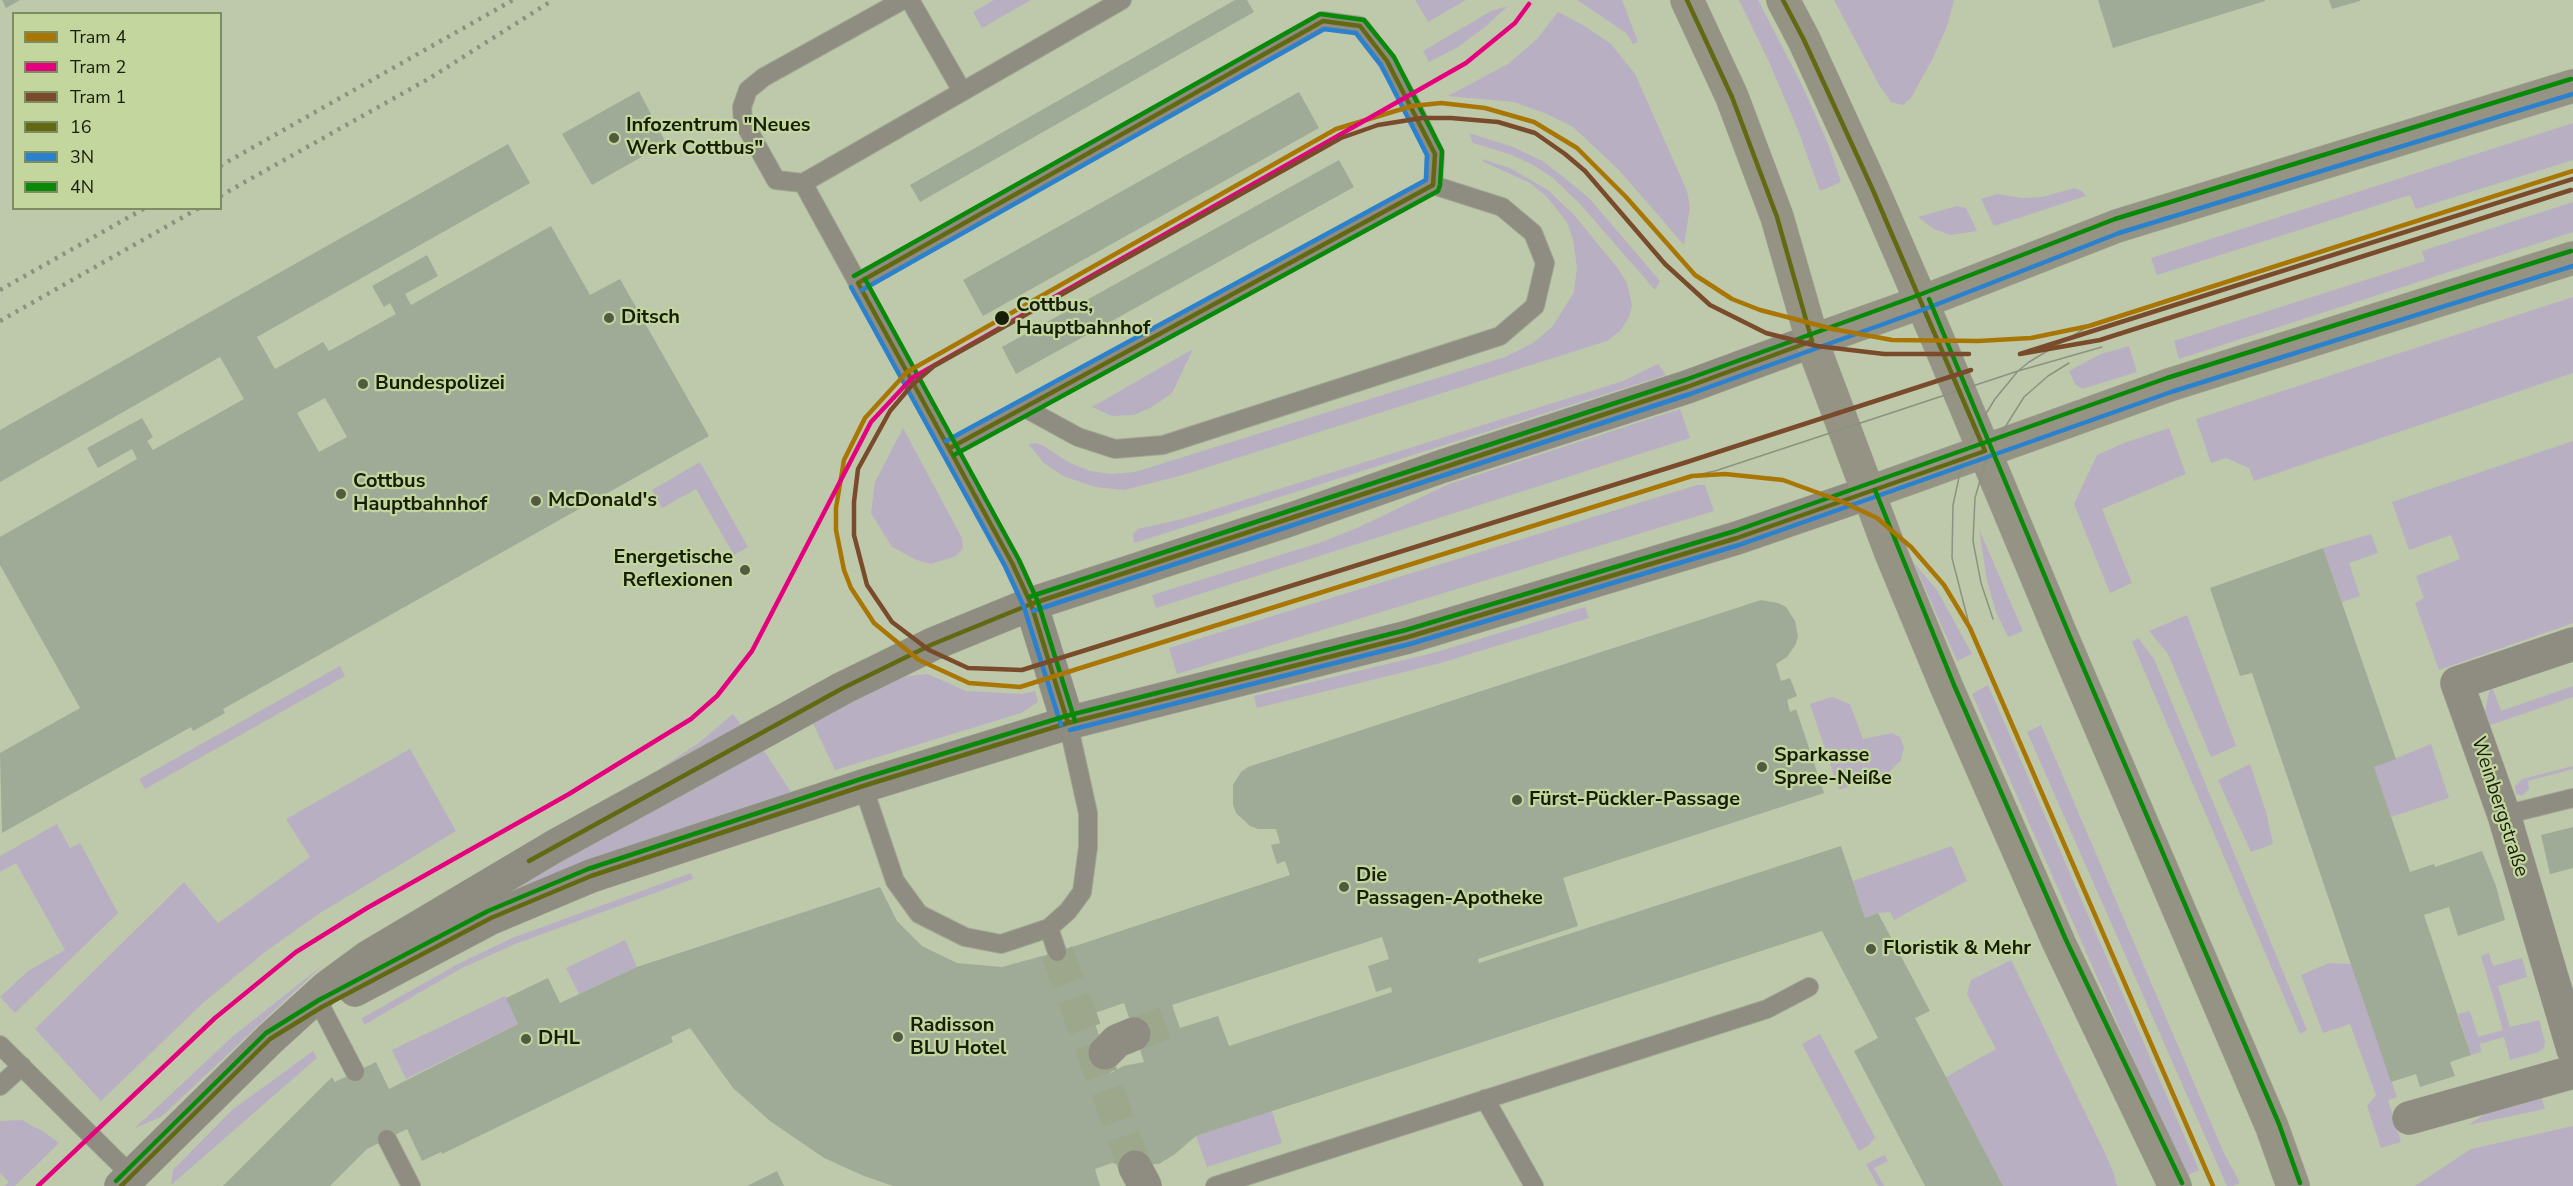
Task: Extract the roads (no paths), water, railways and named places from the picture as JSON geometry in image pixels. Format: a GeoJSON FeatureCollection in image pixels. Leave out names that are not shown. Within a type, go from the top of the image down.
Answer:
{"type":"FeatureCollection","features":[{"type":"Feature","properties":{"kind":"main road"},"geometry":{"type":"LineString","coordinates":[[1687,0],[1732,97],[1778,217],[1812,341],[1868,493],[1947,688],[2059,943],[2175,1186]]}},
{"type":"Feature","properties":{"kind":"main road"},"geometry":{"type":"LineString","coordinates":[[1783,0],[1804,40],[1922,302],[2272,1126],[2293,1186]]}},
{"type":"Feature","properties":{"kind":"main road"},"geometry":{"type":"LineString","coordinates":[[1812,341],[1922,302],[2117,226],[2573,86]]}},
{"type":"Feature","properties":{"kind":"main road"},"geometry":{"type":"LineString","coordinates":[[1868,493],[2169,385],[2573,258]]}},
{"type":"Feature","properties":{"kind":"street"},"geometry":{"type":"LineString","coordinates":[[130,1183],[270,1039],[319,1002],[368,957],[491,883],[777,722],[933,644],[1031,604],[1292,519],[1454,462],[1687,387],[1812,341]]}},
{"type":"Feature","properties":{"kind":"street"},"geometry":{"type":"LineString","coordinates":[[319,1002],[491,918],[591,876],[862,786],[1068,723],[1408,637],[1737,538],[1868,493]]}},
{"type":"Feature","properties":{"kind":"street"},"geometry":{"type":"LineString","coordinates":[[1031,604],[1068,723]]}},
{"type":"Feature","properties":{"kind":"street","name":"Weinbergstraße"},"geometry":{"type":"LineString","coordinates":[[2573,644],[2457,683],[2504,816],[2573,1049]]}},
{"type":"Feature","properties":{"kind":"street"},"geometry":{"type":"LineString","coordinates":[[1105,1053],[1117,1041],[1134,1034]]}},
{"type":"Feature","properties":{"kind":"street"},"geometry":{"type":"LineString","coordinates":[[2409,1118],[2573,1072]]}},
{"type":"Feature","properties":{"kind":"lane"},"geometry":{"type":"LineString","coordinates":[[903,0],[764,77],[748,90],[742,107],[743,120],[776,180],[803,183],[1122,0]]}},
{"type":"Feature","properties":{"kind":"lane"},"geometry":{"type":"LineString","coordinates":[[910,0],[962,91]]}},
{"type":"Feature","properties":{"kind":"lane"},"geometry":{"type":"LineString","coordinates":[[858,283],[1323,21],[1360,26],[1387,61],[1423,125],[1435,154],[1433,185]]}},
{"type":"Feature","properties":{"kind":"lane"},"geometry":{"type":"LineString","coordinates":[[803,183],[950,448],[1012,563],[1031,604]]}},
{"type":"Feature","properties":{"kind":"lane"},"geometry":{"type":"LineString","coordinates":[[950,448],[1433,185],[1502,207],[1533,233],[1545,263],[1535,306],[1500,336],[1163,444],[1115,449],[1078,437],[1025,408]]}},
{"type":"Feature","properties":{"kind":"lane"},"geometry":{"type":"LineString","coordinates":[[862,786],[895,880],[919,914],[965,937],[1001,944],[1049,928],[1068,911],[1082,892],[1088,847],[1088,813],[1068,723]]}},
{"type":"Feature","properties":{"kind":"lane"},"geometry":{"type":"LineString","coordinates":[[2504,816],[2573,798]]}},
{"type":"Feature","properties":{"kind":"lane"},"geometry":{"type":"LineString","coordinates":[[1049,928],[1058,952]]}},
{"type":"Feature","properties":{"kind":"lane"},"geometry":{"type":"LineString","coordinates":[[1215,1186],[1767,1009],[1809,987]]}},
{"type":"Feature","properties":{"kind":"lane"},"geometry":{"type":"LineString","coordinates":[[319,1002],[355,1072]]}},
{"type":"Feature","properties":{"kind":"lane"},"geometry":{"type":"LineString","coordinates":[[0,1045],[130,1183]]}},
{"type":"Feature","properties":{"kind":"lane"},"geometry":{"type":"LineString","coordinates":[[0,1086],[22,1066]]}},
{"type":"Feature","properties":{"kind":"lane"},"geometry":{"type":"LineString","coordinates":[[1485,1099],[1534,1186]]}},
{"type":"Feature","properties":{"kind":"lane"},"geometry":{"type":"LineString","coordinates":[[387,1139],[411,1186]]}},
{"type":"Feature","properties":{"kind":"tunnel"},"geometry":{"type":"LineString","coordinates":[[1057,952],[1135,1167]]}},
{"type":"Feature","properties":{"kind":"tunnel"},"geometry":{"type":"LineString","coordinates":[[1134,1034],[1176,1019]]}},
{"type":"Feature","properties":{"kind":"tram line","name":"2"},"geometry":{"type":"LineString","coordinates":[[38,1186],[215,1018],[296,952],[367,908],[569,794],[691,719],[717,696],[752,651],[871,422],[912,378],[1466,63],[1515,23],[1529,4]]}},
{"type":"Feature","properties":{"kind":"tram line","name":"4"},"geometry":{"type":"LineString","coordinates":[[2213,1186],[1970,628],[1944,585],[1911,547],[1877,518],[1843,502],[1783,480],[1725,474],[1692,476],[1020,687],[969,683],[919,660],[874,623],[851,588],[844,570],[836,530],[836,508],[844,460],[865,418],[907,372],[1336,129],[1412,106],[1441,103],[1485,108],[1534,122],[1577,148],[1626,197],[1695,275],[1732,299],[1760,310],[1833,329],[1892,340],[1978,341],[2031,338],[2089,326],[2573,171]]}},
{"type":"Feature","properties":{"kind":"tram line","name":"1"},"geometry":{"type":"LineString","coordinates":[[1969,354],[1884,354],[1817,346],[1766,333],[1710,305],[1665,264],[1585,171],[1535,133],[1498,122],[1451,118],[1422,118],[1378,125],[1341,138],[934,366],[912,385],[890,411],[858,469],[854,502],[854,535],[867,585],[892,622],[929,650],[968,668],[1022,670],[1687,462],[1971,370]]}},
{"type":"Feature","properties":{"kind":"tram line","name":"1"},"geometry":{"type":"LineString","coordinates":[[2571,190],[2100,340],[2020,354],[2573,179]]}},
{"type":"Feature","properties":{"kind":"tram line"},"geometry":{"type":"LineString","coordinates":[[1970,628],[1952,558],[1953,505],[1963,459],[1976,430],[1995,399],[2018,371],[2089,326]]}},
{"type":"Feature","properties":{"kind":"tram line"},"geometry":{"type":"LineString","coordinates":[[1692,476],[1715,471],[2018,371],[2102,347]]}},
{"type":"Feature","properties":{"kind":"tram line"},"geometry":{"type":"LineString","coordinates":[[1993,619],[1981,583],[1973,541],[1975,498],[1987,456],[2024,397],[2048,376],[2069,363]]}},
{"type":"Feature","properties":{"kind":"railway"},"geometry":{"type":"LineString","coordinates":[[222,165],[513,0]]}},
{"type":"Feature","properties":{"kind":"railway"},"geometry":{"type":"LineString","coordinates":[[222,195],[430,78],[553,0]]}},
{"type":"Feature","properties":{"kind":"railway"},"geometry":{"type":"LineString","coordinates":[[0,290],[141,210]]}},
{"type":"Feature","properties":{"kind":"railway"},"geometry":{"type":"LineString","coordinates":[[0,321],[195,210]]}},
{"type":"Feature","properties":{"kind":"place","name":"Infozentrum \"Neues Werk Cottbus\""},"geometry":{"type":"Point","coordinates":[614,138]}},
{"type":"Feature","properties":{"kind":"place","name":"Ditsch"},"geometry":{"type":"Point","coordinates":[609,318]}},
{"type":"Feature","properties":{"kind":"place","name":"Cottbus, Hauptbahnhof"},"geometry":{"type":"Point","coordinates":[1002,318]}},
{"type":"Feature","properties":{"kind":"place","name":"Bundespolizei"},"geometry":{"type":"Point","coordinates":[363,384]}},
{"type":"Feature","properties":{"kind":"place","name":"Cottbus Hauptbahnhof"},"geometry":{"type":"Point","coordinates":[341,494]}},
{"type":"Feature","properties":{"kind":"place","name":"McDonald's"},"geometry":{"type":"Point","coordinates":[536,501]}},
{"type":"Feature","properties":{"kind":"place","name":"Energetische Reflexionen"},"geometry":{"type":"Point","coordinates":[745,570]}},
{"type":"Feature","properties":{"kind":"place","name":"Sparkasse Spree-Neiße"},"geometry":{"type":"Point","coordinates":[1762,767]}},
{"type":"Feature","properties":{"kind":"place","name":"Fürst-Pückler-Passage"},"geometry":{"type":"Point","coordinates":[1517,800]}},
{"type":"Feature","properties":{"kind":"place","name":"Die Passagen-Apotheke"},"geometry":{"type":"Point","coordinates":[1344,887]}},
{"type":"Feature","properties":{"kind":"place","name":"Floristik & Mehr"},"geometry":{"type":"Point","coordinates":[1871,949]}},
{"type":"Feature","properties":{"kind":"place","name":"Radisson BLU Hotel"},"geometry":{"type":"Point","coordinates":[898,1037]}},
{"type":"Feature","properties":{"kind":"place","name":"DHL"},"geometry":{"type":"Point","coordinates":[526,1039]}}]}
